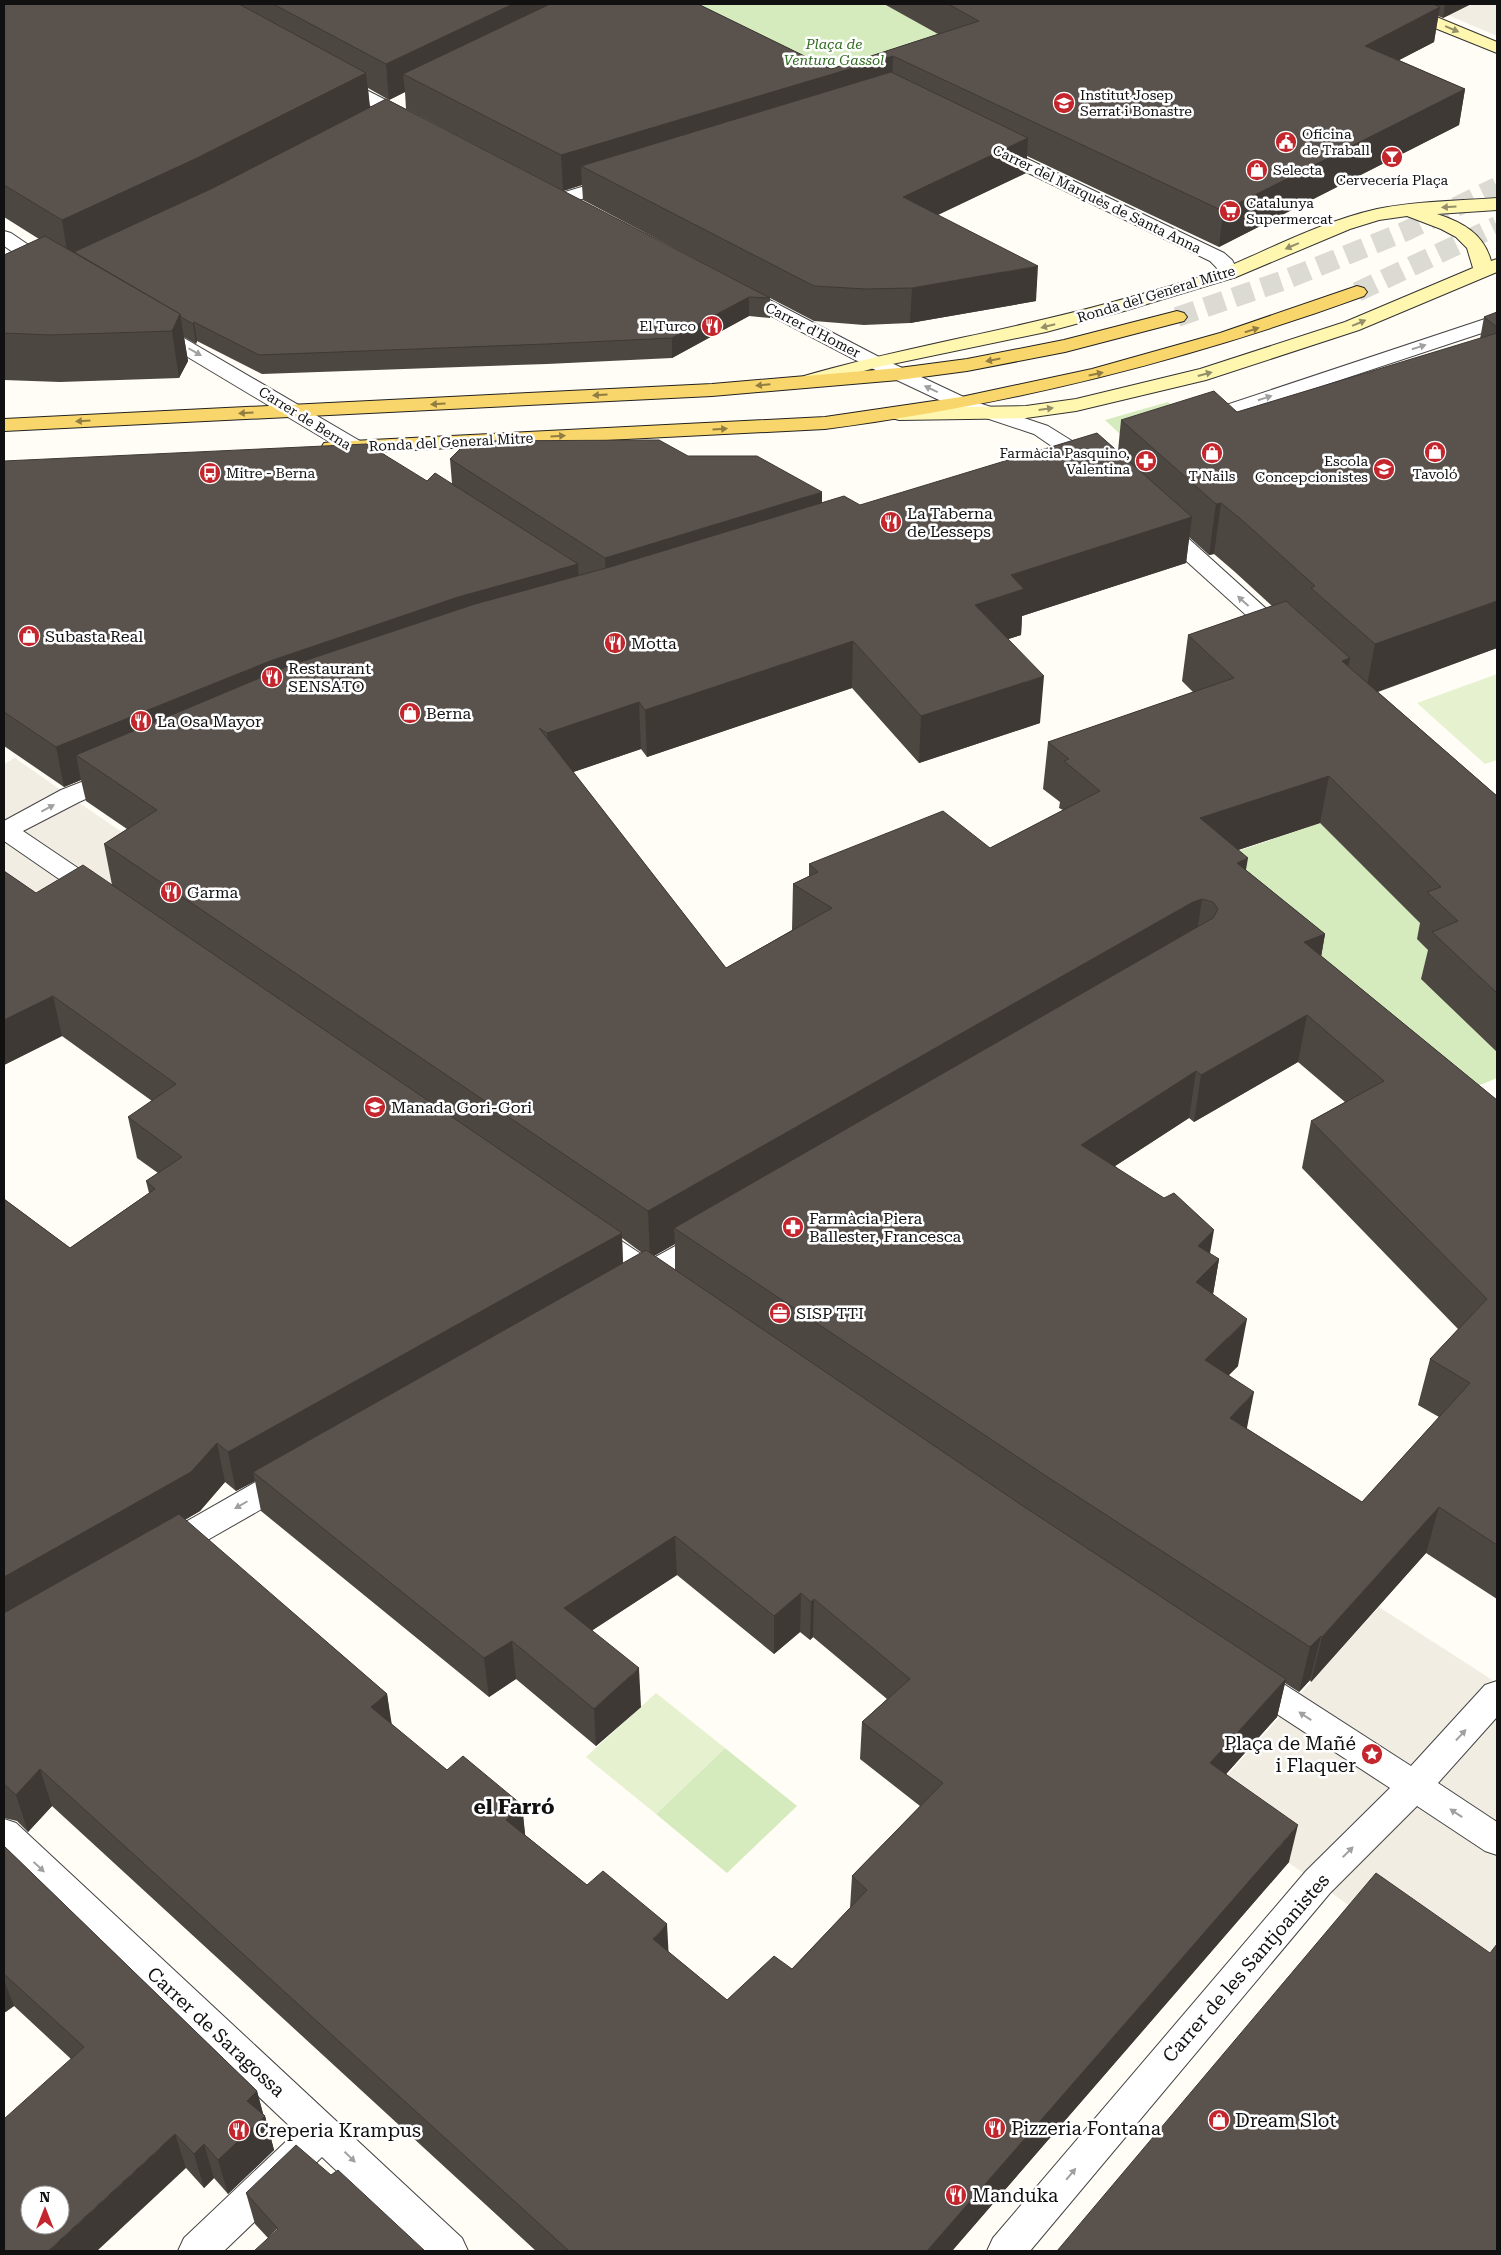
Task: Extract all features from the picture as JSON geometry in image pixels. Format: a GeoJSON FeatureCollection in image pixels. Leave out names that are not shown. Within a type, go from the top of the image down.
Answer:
{"type":"FeatureCollection","features":[{"type":"Feature","properties":{"kind":"main road"},"geometry":{"type":"LineString","coordinates":[[1391,4],[1497,48]]}},
{"type":"Feature","properties":{"kind":"main road","name":"Ronda del General Mitre"},"geometry":{"type":"LineString","coordinates":[[811,380],[874,362],[1046,326],[1229,273],[1343,225],[1377,215],[1401,211],[1497,204]]}},
{"type":"Feature","properties":{"kind":"main road"},"geometry":{"type":"LineString","coordinates":[[1401,211],[1446,224],[1461,232],[1475,245],[1491,268]]}},
{"type":"Feature","properties":{"kind":"main road","name":"Ronda del General Mitre"},"geometry":{"type":"LineString","coordinates":[[899,414],[998,414],[1076,405],[1206,374],[1352,326],[1491,268]]}},
{"type":"Feature","properties":{"kind":"main road","name":"Ronda del General Mitre"},"geometry":{"type":"LineString","coordinates":[[312,449],[806,424],[899,414],[963,404],[1108,372],[1278,322],[1357,292]]}},
{"type":"Feature","properties":{"kind":"main road","name":"Ronda del General Mitre"},"geometry":{"type":"LineString","coordinates":[[4,425],[712,390],[811,380],[899,374],[967,365],[1065,346],[1177,317]]}},
{"type":"Feature","properties":{"kind":"street"},"geometry":{"type":"LineString","coordinates":[[320,71],[380,113],[427,129]]}},
{"type":"Feature","properties":{"kind":"street"},"geometry":{"type":"LineString","coordinates":[[380,113],[412,97]]}},
{"type":"Feature","properties":{"kind":"street","name":"Carrer del Marquès de Santa Anna"},"geometry":{"type":"LineString","coordinates":[[979,141],[1217,257],[1225,264],[1229,273]]}},
{"type":"Feature","properties":{"kind":"street"},"geometry":{"type":"LineString","coordinates":[[588,213],[554,195],[637,176]]}},
{"type":"Feature","properties":{"kind":"street"},"geometry":{"type":"LineString","coordinates":[[4,237],[59,274]]}},
{"type":"Feature","properties":{"kind":"street","name":"Carrer d'Homer"},"geometry":{"type":"LineString","coordinates":[[725,285],[874,362],[963,404],[998,414],[1041,430],[1086,458],[1107,477]]}},
{"type":"Feature","properties":{"kind":"street","name":"Carrer de Berna"},"geometry":{"type":"LineString","coordinates":[[135,318],[352,447],[392,468]]}},
{"type":"Feature","properties":{"kind":"street"},"geometry":{"type":"LineString","coordinates":[[1181,426],[1497,321]]}},
{"type":"Feature","properties":{"kind":"street"},"geometry":{"type":"LineString","coordinates":[[1058,466],[1108,450]]}},
{"type":"Feature","properties":{"kind":"street"},"geometry":{"type":"LineString","coordinates":[[1143,510],[1302,654]]}},
{"type":"Feature","properties":{"kind":"street"},"geometry":{"type":"LineString","coordinates":[[117,907],[4,831],[70,796],[133,770]]}},
{"type":"Feature","properties":{"kind":"street"},"geometry":{"type":"LineString","coordinates":[[575,1223],[682,1297]]}},
{"type":"Feature","properties":{"kind":"street"},"geometry":{"type":"LineString","coordinates":[[615,1294],[731,1228]]}},
{"type":"Feature","properties":{"kind":"street"},"geometry":{"type":"LineString","coordinates":[[141,1562],[314,1464]]}},
{"type":"Feature","properties":{"kind":"street"},"geometry":{"type":"LineString","coordinates":[[1224,1662],[1497,1840]]}},
{"type":"Feature","properties":{"kind":"street","name":"Carrer de les Santjoanistes"},"geometry":{"type":"LineString","coordinates":[[1006,2251],[1318,1882],[1414,1786],[1497,1695]]}},
{"type":"Feature","properties":{"kind":"street","name":"Carrer de Saragossa"},"geometry":{"type":"LineString","coordinates":[[4,1834],[449,2251]]}},
{"type":"Feature","properties":{"kind":"street"},"geometry":{"type":"LineString","coordinates":[[197,2251],[310,2143]]}},
{"type":"Feature","properties":{"kind":"green space","name":"Plaça de Ventura Gassol"},"geometry":{"type":"Polygon","coordinates":[[[629,4],[885,4],[978,56],[830,104],[629,4]]]}},
{"type":"Feature","properties":{"kind":"green space"},"geometry":{"type":"Polygon","coordinates":[[[1168,402],[1184,417],[1122,436],[1105,420],[1168,402]]]}},
{"type":"Feature","properties":{"kind":"green space"},"geometry":{"type":"Polygon","coordinates":[[[1497,674],[1497,760],[1485,764],[1417,703],[1497,674]]]}},
{"type":"Feature","properties":{"kind":"green space"},"geometry":{"type":"Polygon","coordinates":[[[1320,823],[1363,866],[1468,827],[1433,909],[1416,919],[1431,934],[1434,944],[1497,1032],[1497,1078],[1432,1105],[1194,866],[1320,823]]]}},
{"type":"Feature","properties":{"kind":"green space"},"geometry":{"type":"Polygon","coordinates":[[[656,1693],[725,1748],[656,1814],[586,1757],[656,1693]]]}},
{"type":"Feature","properties":{"kind":"green space"},"geometry":{"type":"Polygon","coordinates":[[[725,1748],[797,1806],[727,1873],[656,1814],[725,1748]]]}},
{"type":"Feature","properties":{"kind":"shaded area"},"geometry":{"type":"Polygon","coordinates":[[[1471,4],[1497,4],[1497,36],[1448,15],[1471,4]]]}},
{"type":"Feature","properties":{"kind":"shaded area"},"geometry":{"type":"Polygon","coordinates":[[[15,758],[160,858],[60,921],[4,879],[4,764],[15,758]]]}},
{"type":"Feature","properties":{"kind":"shaded area","name":"Plaça de Mañé i Flaquer"},"geometry":{"type":"Polygon","coordinates":[[[1379,1607],[1497,1683],[1497,1963],[1474,1994],[1203,1802],[1379,1607]]]}},
{"type":"Feature","properties":{"kind":"building"},"geometry":{"type":"Polygon","coordinates":[[[4,4],[239,4],[366,73],[195,159],[62,220],[4,185],[4,4]]]}},
{"type":"Feature","properties":{"kind":"building"},"geometry":{"type":"Polygon","coordinates":[[[273,4],[513,4],[386,64],[273,4]]]}},
{"type":"Feature","properties":{"kind":"building"},"geometry":{"type":"Polygon","coordinates":[[[550,4],[698,4],[831,69],[979,21],[948,4],[1433,4],[1440,7],[1365,46],[1465,89],[1223,211],[893,56],[561,155],[403,74],[550,4]]]}},
{"type":"Feature","properties":{"kind":"building"},"geometry":{"type":"Polygon","coordinates":[[[891,72],[1028,138],[903,197],[1038,266],[912,288],[866,289],[814,286],[581,166],[891,72]]]}},
{"type":"Feature","properties":{"kind":"building"},"geometry":{"type":"Polygon","coordinates":[[[386,99],[770,298],[749,297],[672,338],[259,355],[194,322],[193,324],[181,317],[180,314],[74,252],[213,188],[386,99]]]}},
{"type":"Feature","properties":{"kind":"building"},"geometry":{"type":"Polygon","coordinates":[[[45,236],[180,314],[172,331],[50,335],[4,333],[4,255],[45,236]]]}},
{"type":"Feature","properties":{"kind":"building"},"geometry":{"type":"Polygon","coordinates":[[[1497,312],[1497,327],[1484,317],[1497,312]]]}},
{"type":"Feature","properties":{"kind":"building"},"geometry":{"type":"Polygon","coordinates":[[[1497,333],[1497,601],[1375,644],[1311,588],[1315,586],[1243,521],[1221,503],[1216,504],[1121,420],[1214,391],[1237,412],[1497,333]]]}},
{"type":"Feature","properties":{"kind":"building"},"geometry":{"type":"Polygon","coordinates":[[[1097,433],[1192,517],[1011,575],[1024,589],[975,605],[1044,676],[921,716],[853,641],[645,710],[639,702],[547,733],[539,728],[726,968],[832,908],[793,884],[818,872],[809,864],[943,811],[990,848],[1100,791],[1064,761],[1069,759],[1048,742],[1234,678],[1188,635],[1286,601],[1350,658],[1342,661],[1497,796],[1497,993],[1432,932],[1458,921],[1427,892],[1441,887],[1329,776],[1200,818],[1248,858],[1237,863],[1325,934],[1304,942],[1497,1100],[1497,1545],[1439,1507],[1322,1637],[1310,1647],[1046,1476],[674,1228],[1213,918],[1218,909],[1213,902],[1202,899],[1193,902],[648,1211],[104,844],[157,810],[76,755],[286,667],[475,604],[610,567],[844,496],[860,505],[1097,433]],[[1307,1015],[1201,1075],[1196,1071],[1081,1145],[1164,1198],[1174,1193],[1214,1230],[1198,1246],[1219,1259],[1196,1282],[1247,1319],[1205,1360],[1254,1392],[1230,1418],[1362,1502],[1470,1383],[1430,1359],[1487,1299],[1311,1121],[1384,1081],[1307,1015]]]}},
{"type":"Feature","properties":{"kind":"building"},"geometry":{"type":"Polygon","coordinates":[[[659,440],[688,456],[757,456],[822,492],[605,558],[450,459],[468,441],[659,440]]]}},
{"type":"Feature","properties":{"kind":"building"},"geometry":{"type":"Polygon","coordinates":[[[367,444],[427,481],[435,473],[578,564],[458,597],[270,661],[56,747],[4,712],[4,461],[367,444]]]}},
{"type":"Feature","properties":{"kind":"building"},"geometry":{"type":"Polygon","coordinates":[[[83,865],[622,1233],[228,1452],[217,1443],[191,1472],[4,1577],[4,1199],[70,1248],[155,1189],[146,1181],[182,1157],[128,1117],[176,1084],[53,996],[4,1020],[4,871],[36,893],[83,865]]]}},
{"type":"Feature","properties":{"kind":"building"},"geometry":{"type":"Polygon","coordinates":[[[646,1250],[1020,1504],[1286,1679],[1210,1763],[1298,1825],[927,2251],[569,2251],[40,1769],[16,1795],[4,1784],[4,1613],[179,1514],[387,1694],[371,1707],[447,1770],[463,1756],[522,1805],[506,1820],[587,1885],[603,1871],[667,1924],[653,1939],[727,2000],[774,1956],[792,1969],[867,1890],[852,1876],[943,1783],[862,1722],[910,1679],[814,1599],[811,1602],[801,1593],[774,1616],[675,1536],[564,1608],[639,1668],[594,1709],[512,1641],[484,1658],[253,1472],[646,1250]]]}},
{"type":"Feature","properties":{"kind":"building"},"geometry":{"type":"Polygon","coordinates":[[[4,1846],[257,2091],[247,2101],[265,2116],[218,2160],[204,2144],[194,2154],[175,2134],[70,2231],[70,2185],[20,2185],[20,2235],[65,2235],[48,2251],[4,2251],[4,2119],[84,2047],[4,1974],[4,1846]]]}},
{"type":"Feature","properties":{"kind":"building"},"geometry":{"type":"Polygon","coordinates":[[[1376,1873],[1490,1953],[1497,1944],[1497,2251],[1057,2251],[1376,1873]]]}},
{"type":"Feature","properties":{"kind":"building"},"geometry":{"type":"Polygon","coordinates":[[[296,2145],[331,2175],[338,2170],[425,2251],[254,2251],[278,2229],[246,2193],[296,2145]]]}},
{"type":"Feature","properties":{"kind":"tunnel"},"geometry":{"type":"LineString","coordinates":[[1177,317],[1282,281],[1406,231],[1497,187]]}},
{"type":"Feature","properties":{"kind":"tunnel"},"geometry":{"type":"LineString","coordinates":[[1357,292],[1497,226]]}},
{"type":"Feature","properties":{"kind":"place","name":"Institut Josep Serrat i Bonastre"},"geometry":{"type":"Point","coordinates":[1064,103]}},
{"type":"Feature","properties":{"kind":"place","name":"Oficina de Traball"},"geometry":{"type":"Point","coordinates":[1286,142]}},
{"type":"Feature","properties":{"kind":"place","name":"Cervecería Plaça"},"geometry":{"type":"Point","coordinates":[1392,157]}},
{"type":"Feature","properties":{"kind":"place","name":"Selecta"},"geometry":{"type":"Point","coordinates":[1257,170]}},
{"type":"Feature","properties":{"kind":"place","name":"Catalunya Supermercat"},"geometry":{"type":"Point","coordinates":[1230,211]}},
{"type":"Feature","properties":{"kind":"place","name":"El Turco"},"geometry":{"type":"Point","coordinates":[712,326]}},
{"type":"Feature","properties":{"kind":"place","name":"Tavoló"},"geometry":{"type":"Point","coordinates":[1435,452]}},
{"type":"Feature","properties":{"kind":"place","name":"T Nails"},"geometry":{"type":"Point","coordinates":[1212,453]}},
{"type":"Feature","properties":{"kind":"place","name":"Farmàcia Pasquino, Valentina"},"geometry":{"type":"Point","coordinates":[1146,461]}},
{"type":"Feature","properties":{"kind":"place","name":"Escola Concepcionistes"},"geometry":{"type":"Point","coordinates":[1384,469]}},
{"type":"Feature","properties":{"kind":"place","name":"Mitre - Berna"},"geometry":{"type":"Point","coordinates":[210,473]}},
{"type":"Feature","properties":{"kind":"place","name":"La Taberna de Lesseps"},"geometry":{"type":"Point","coordinates":[891,522]}},
{"type":"Feature","properties":{"kind":"place","name":"Subasta Real"},"geometry":{"type":"Point","coordinates":[29,636]}},
{"type":"Feature","properties":{"kind":"place","name":"Motta"},"geometry":{"type":"Point","coordinates":[615,643]}},
{"type":"Feature","properties":{"kind":"place","name":"Restaurant SENSATO"},"geometry":{"type":"Point","coordinates":[272,677]}},
{"type":"Feature","properties":{"kind":"place","name":"Berna"},"geometry":{"type":"Point","coordinates":[410,713]}},
{"type":"Feature","properties":{"kind":"place","name":"La Osa Mayor"},"geometry":{"type":"Point","coordinates":[141,721]}},
{"type":"Feature","properties":{"kind":"place","name":"Garma"},"geometry":{"type":"Point","coordinates":[171,892]}},
{"type":"Feature","properties":{"kind":"place","name":"Manada Gori-Gori"},"geometry":{"type":"Point","coordinates":[375,1107]}},
{"type":"Feature","properties":{"kind":"place","name":"Farmàcia Piera Ballester, Francesca"},"geometry":{"type":"Point","coordinates":[793,1227]}},
{"type":"Feature","properties":{"kind":"place","name":"SISP TTI"},"geometry":{"type":"Point","coordinates":[780,1313]}},
{"type":"Feature","properties":{"kind":"place","name":"Plaça de Mañé i Flaquer"},"geometry":{"type":"Point","coordinates":[1372,1754]}},
{"type":"Feature","properties":{"kind":"place","name":"Dream Slot"},"geometry":{"type":"Point","coordinates":[1219,2120]}},
{"type":"Feature","properties":{"kind":"place","name":"Pizzeria Fontana"},"geometry":{"type":"Point","coordinates":[995,2128]}},
{"type":"Feature","properties":{"kind":"place","name":"Creperia Krampus"},"geometry":{"type":"Point","coordinates":[239,2130]}},
{"type":"Feature","properties":{"kind":"place","name":"Manduka"},"geometry":{"type":"Point","coordinates":[956,2195]}},
{"type":"Feature","properties":{"kind":"district","name":"el Farró"},"geometry":{"type":"Point","coordinates":[514,1807]}}]}
